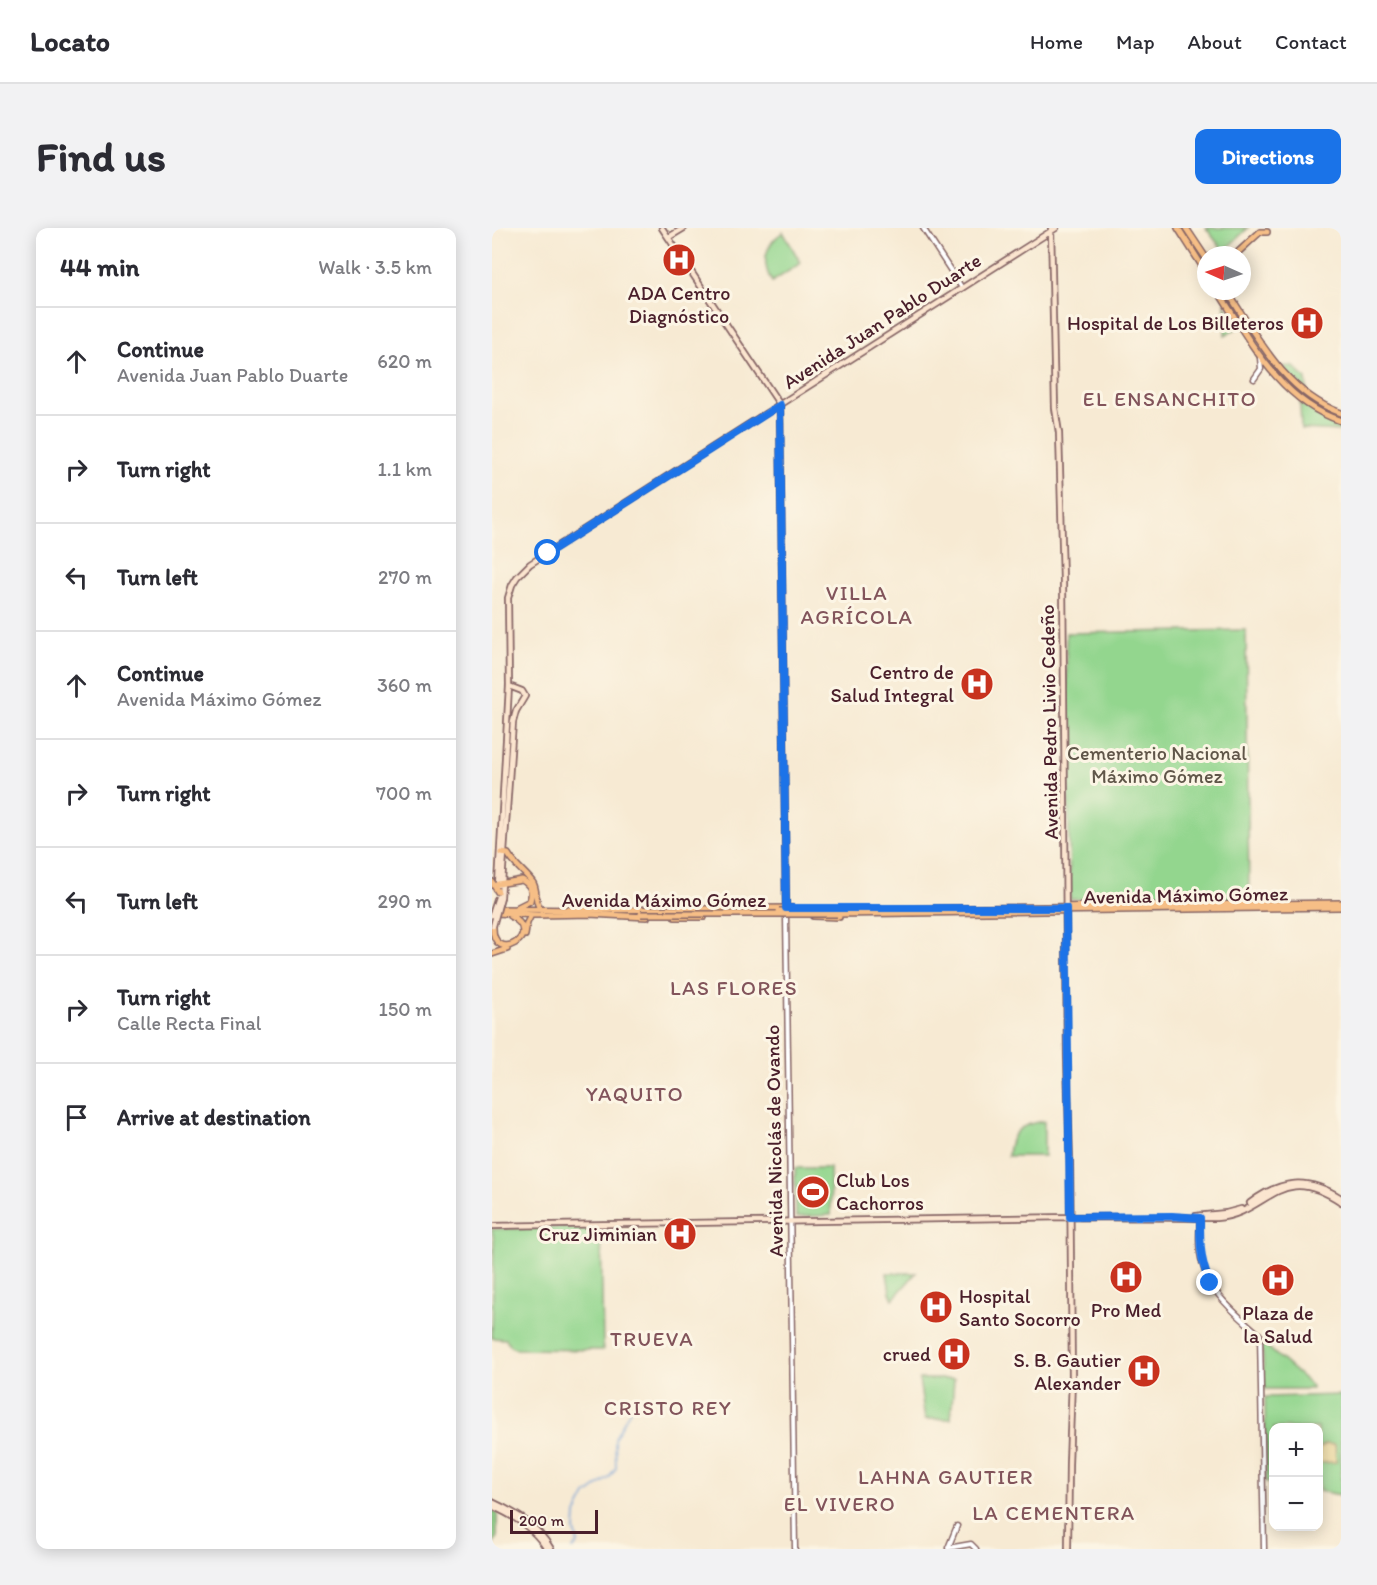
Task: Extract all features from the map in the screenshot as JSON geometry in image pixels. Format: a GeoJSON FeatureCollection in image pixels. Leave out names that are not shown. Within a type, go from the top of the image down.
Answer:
{"type":"FeatureCollection","features":[{"type":"Feature","properties":{"kind":"main road"},"geometry":{"type":"LineString","coordinates":[[662,228],[780,405]]}},
{"type":"Feature","properties":{"kind":"main road"},"geometry":{"type":"LineString","coordinates":[[669,237],[684,228]]}},
{"type":"Feature","properties":{"kind":"main road"},"geometry":{"type":"LineString","coordinates":[[1178,228],[1197,258]]}},
{"type":"Feature","properties":{"kind":"main road"},"geometry":{"type":"LineString","coordinates":[[1186,228],[1198,246]]}},
{"type":"Feature","properties":{"kind":"main road","name":"Avenida Juan Pablo Duarte"},"geometry":{"type":"LineString","coordinates":[[503,854],[509,686],[508,602],[512,585],[517,577],[530,564],[1053,229]]}},
{"type":"Feature","properties":{"kind":"main road","name":"Avenida Pedro Livio Cedeño"},"geometry":{"type":"LineString","coordinates":[[1053,229],[1055,408],[1060,436],[1072,1380],[1068,1549]]}},
{"type":"Feature","properties":{"kind":"main road"},"geometry":{"type":"LineString","coordinates":[[1245,246],[1260,232],[1267,232]]}},
{"type":"Feature","properties":{"kind":"main road"},"geometry":{"type":"LineString","coordinates":[[1224,300],[1260,357],[1292,393],[1316,410],[1341,421]]}},
{"type":"Feature","properties":{"kind":"main road"},"geometry":{"type":"LineString","coordinates":[[1233,300],[1277,367],[1290,381],[1315,401],[1341,413]]}},
{"type":"Feature","properties":{"kind":"main road","name":"Avenida Nicolás de Ovando"},"geometry":{"type":"LineString","coordinates":[[780,405],[786,916]]}},
{"type":"Feature","properties":{"kind":"main road","name":"Avenida Juan Pablo Duarte"},"geometry":{"type":"LineString","coordinates":[[503,854],[513,722],[516,711],[525,696],[522,691],[509,686]]}},
{"type":"Feature","properties":{"kind":"main road"},"geometry":{"type":"LineString","coordinates":[[506,912],[521,925],[522,937],[513,945],[505,946],[496,943],[492,927],[499,895],[497,884],[503,854],[508,854],[514,865],[533,883],[537,905],[541,910]]}},
{"type":"Feature","properties":{"kind":"main road"},"geometry":{"type":"LineString","coordinates":[[497,884],[522,879],[530,886],[532,892],[527,904],[506,912]]}},
{"type":"Feature","properties":{"kind":"main road"},"geometry":{"type":"LineString","coordinates":[[492,912],[499,895],[497,884]]}},
{"type":"Feature","properties":{"kind":"main road","name":"Avenida Máximo Gómez"},"geometry":{"type":"LineString","coordinates":[[492,912],[541,910],[907,912],[1341,905]]}},
{"type":"Feature","properties":{"kind":"main road"},"geometry":{"type":"LineString","coordinates":[[589,912],[601,908],[887,907],[907,912]]}},
{"type":"Feature","properties":{"kind":"main road","name":"Avenida Máximo Gómez"},"geometry":{"type":"LineString","coordinates":[[506,912],[531,915],[589,912]]}},
{"type":"Feature","properties":{"kind":"main road"},"geometry":{"type":"LineString","coordinates":[[589,912],[645,916],[871,917],[907,912]]}},
{"type":"Feature","properties":{"kind":"main road"},"geometry":{"type":"LineString","coordinates":[[492,954],[521,943],[531,915]]}},
{"type":"Feature","properties":{"kind":"main road"},"geometry":{"type":"LineString","coordinates":[[492,1226],[1235,1215],[1273,1192],[1295,1186],[1316,1188],[1341,1200]]}},
{"type":"Feature","properties":{"kind":"main road"},"geometry":{"type":"LineString","coordinates":[[492,1504],[525,1520],[549,1549]]}},
{"type":"Feature","properties":{"kind":"street"},"geometry":{"type":"LineString","coordinates":[[923,228],[962,288]]}},
{"type":"Feature","properties":{"kind":"street"},"geometry":{"type":"LineString","coordinates":[[1254,379],[1261,369],[1260,357]]}},
{"type":"Feature","properties":{"kind":"street","name":"Avenida Nicolás de Ovando"},"geometry":{"type":"LineString","coordinates":[[786,916],[795,1549]]}},
{"type":"Feature","properties":{"kind":"street"},"geometry":{"type":"LineString","coordinates":[[1200,1216],[1200,1251],[1203,1268],[1210,1283],[1221,1299],[1260,1335],[1264,1549]]}},
{"type":"Feature","properties":{"kind":"street"},"geometry":{"type":"LineString","coordinates":[[947,1549],[957,1526]]}},
{"type":"Feature","properties":{"kind":"street"},"geometry":{"type":"LineString","coordinates":[[947,1549],[972,1546]]}},
{"type":"Feature","properties":{"kind":"green space"},"geometry":{"type":"Polygon","coordinates":[[[1206,228],[1248,228],[1229,246],[1220,246],[1206,228]]]}},
{"type":"Feature","properties":{"kind":"green space"},"geometry":{"type":"Polygon","coordinates":[[[783,232],[801,263],[772,282],[766,268],[766,255],[772,243],[783,232]]]}},
{"type":"Feature","properties":{"kind":"green space"},"geometry":{"type":"Polygon","coordinates":[[[1225,304],[1239,327],[1225,335],[1225,304]]]}},
{"type":"Feature","properties":{"kind":"green space"},"geometry":{"type":"Polygon","coordinates":[[[1283,366],[1294,367],[1306,379],[1307,391],[1284,370],[1283,366]]]}},
{"type":"Feature","properties":{"kind":"green space"},"geometry":{"type":"Polygon","coordinates":[[[1300,403],[1341,425],[1341,431],[1301,429],[1300,403]]]}},
{"type":"Feature","properties":{"kind":"green space","name":"Cementerio Nacional Máximo Gómez"},"geometry":{"type":"Polygon","coordinates":[[[1246,630],[1249,900],[1070,899],[1066,633],[1246,630]]]}},
{"type":"Feature","properties":{"kind":"green space"},"geometry":{"type":"Polygon","coordinates":[[[1044,1121],[1044,1156],[1008,1156],[1011,1141],[1018,1131],[1029,1124],[1044,1121]]]}},
{"type":"Feature","properties":{"kind":"green space","name":"Club Los Cachorros"},"geometry":{"type":"Polygon","coordinates":[[[795,1168],[830,1168],[831,1215],[796,1217],[795,1168]]]}},
{"type":"Feature","properties":{"kind":"green space"},"geometry":{"type":"Polygon","coordinates":[[[601,1227],[603,1350],[517,1349],[510,1346],[506,1339],[492,1338],[494,1241],[492,1229],[601,1227]]]}},
{"type":"Feature","properties":{"kind":"green space"},"geometry":{"type":"Polygon","coordinates":[[[887,1273],[916,1273],[893,1299],[887,1273]]]}},
{"type":"Feature","properties":{"kind":"green space"},"geometry":{"type":"Polygon","coordinates":[[[1264,1344],[1312,1386],[1312,1389],[1265,1389],[1262,1346],[1264,1344]]]}},
{"type":"Feature","properties":{"kind":"green space"},"geometry":{"type":"Polygon","coordinates":[[[919,1379],[954,1379],[951,1419],[925,1419],[919,1379]]]}},
{"type":"Feature","properties":{"kind":"green space"},"geometry":{"type":"Polygon","coordinates":[[[1341,1395],[1341,1495],[1323,1492],[1323,1423],[1269,1423],[1269,1482],[1266,1482],[1265,1397],[1341,1395]]]}},
{"type":"Feature","properties":{"kind":"green space"},"geometry":{"type":"Polygon","coordinates":[[[492,1510],[497,1513],[497,1536],[492,1549],[492,1510]]]}},
{"type":"Feature","properties":{"kind":"sand"},"geometry":{"type":"Polygon","coordinates":[[[1326,1444],[1335,1445],[1336,1462],[1323,1463],[1323,1446],[1326,1444]]]}},
{"type":"Feature","properties":{"kind":"waterway"},"geometry":{"type":"LineString","coordinates":[[573,1549],[578,1543],[575,1531],[576,1514],[586,1495],[609,1478],[616,1468],[615,1438],[631,1408],[642,1404]]}},
{"type":"Feature","properties":{"kind":"place","name":"ADA Centro Diagnóstico"},"geometry":{"type":"Point","coordinates":[679,260]}},
{"type":"Feature","properties":{"kind":"place","name":"Hospital de Los Billeteros"},"geometry":{"type":"Point","coordinates":[1307,323]}},
{"type":"Feature","properties":{"kind":"place","name":"Centro de Salud Integral"},"geometry":{"type":"Point","coordinates":[977,684]}},
{"type":"Feature","properties":{"kind":"place","name":"Club Los Cachorros"},"geometry":{"type":"Point","coordinates":[813,1192]}},
{"type":"Feature","properties":{"kind":"place","name":"Cruz Jiminian"},"geometry":{"type":"Point","coordinates":[680,1234]}},
{"type":"Feature","properties":{"kind":"place","name":"Pro Med"},"geometry":{"type":"Point","coordinates":[1126,1277]}},
{"type":"Feature","properties":{"kind":"place","name":"Plaza de la Salud"},"geometry":{"type":"Point","coordinates":[1278,1280]}},
{"type":"Feature","properties":{"kind":"place","name":"Hospital Santo Socorro"},"geometry":{"type":"Point","coordinates":[936,1307]}},
{"type":"Feature","properties":{"kind":"place","name":"crued"},"geometry":{"type":"Point","coordinates":[954,1354]}},
{"type":"Feature","properties":{"kind":"place","name":"S. B. Gautier Alexander"},"geometry":{"type":"Point","coordinates":[1144,1371]}},
{"type":"Feature","properties":{"kind":"district","name":"EL ENSANCHITO"},"geometry":{"type":"Point","coordinates":[1170,399]}},
{"type":"Feature","properties":{"kind":"district","name":"VILLA AGRÍCOLA"},"geometry":{"type":"Point","coordinates":[857,605]}},
{"type":"Feature","properties":{"kind":"district","name":"LAS FLORES"},"geometry":{"type":"Point","coordinates":[734,988]}},
{"type":"Feature","properties":{"kind":"district","name":"YAQUITO"},"geometry":{"type":"Point","coordinates":[635,1094]}},
{"type":"Feature","properties":{"kind":"district","name":"TRUEVA"},"geometry":{"type":"Point","coordinates":[652,1339]}},
{"type":"Feature","properties":{"kind":"district","name":"CRISTO REY"},"geometry":{"type":"Point","coordinates":[668,1408]}},
{"type":"Feature","properties":{"kind":"district","name":"LAHNA GAUTIER"},"geometry":{"type":"Point","coordinates":[946,1477]}},
{"type":"Feature","properties":{"kind":"district","name":"EL VIVERO"},"geometry":{"type":"Point","coordinates":[840,1504]}},
{"type":"Feature","properties":{"kind":"district","name":"LA CEMENTERA"},"geometry":{"type":"Point","coordinates":[1054,1513]}},
{"type":"Feature","properties":{"kind":"route"},"geometry":{"type":"LineString","coordinates":[[548,553],[780,405],[786,908],[1066,908],[1070,1217],[1194,1216],[1200,1218],[1200,1251],[1203,1268],[1210,1283]]}}]}
